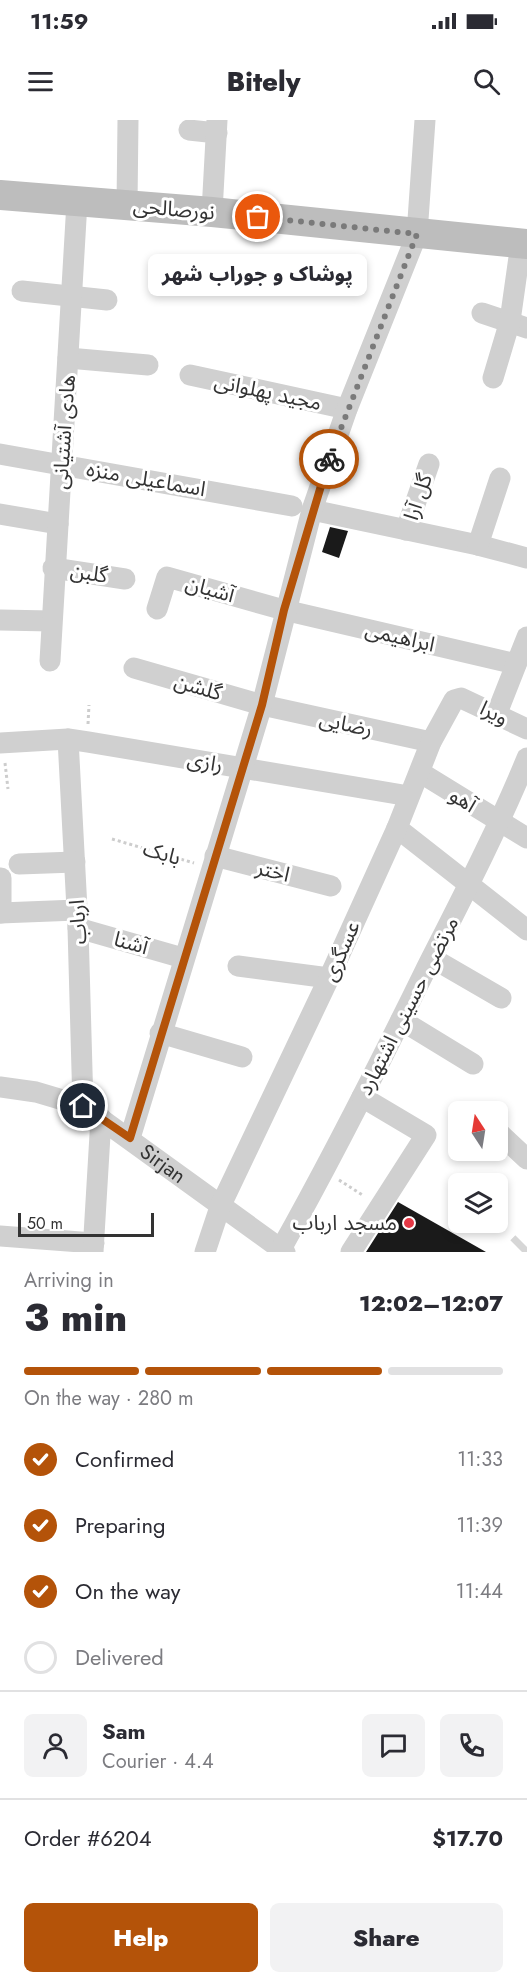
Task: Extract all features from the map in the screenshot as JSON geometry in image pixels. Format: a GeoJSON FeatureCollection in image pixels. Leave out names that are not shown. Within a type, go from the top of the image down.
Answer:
{"type":"FeatureCollection","features":[{"type":"Feature","properties":{"kind":"main road","name":"نورصالحی"},"geometry":{"type":"LineString","coordinates":[[0,195],[212,212],[524,244]]}},
{"type":"Feature","properties":{"kind":"street"},"geometry":{"type":"LineString","coordinates":[[127,205],[128,120]]}},
{"type":"Feature","properties":{"kind":"street"},"geometry":{"type":"LineString","coordinates":[[130,1138],[160,1033],[262,705],[284,610],[302,508],[347,409],[417,234],[425,120]]}},
{"type":"Feature","properties":{"kind":"street"},"geometry":{"type":"LineString","coordinates":[[189,130],[217,127],[212,212]]}},
{"type":"Feature","properties":{"kind":"street","name":"هادی آشتیانی"},"geometry":{"type":"LineString","coordinates":[[50,661],[53,568],[69,358],[77,202]]}},
{"type":"Feature","properties":{"kind":"street"},"geometry":{"type":"LineString","coordinates":[[493,378],[518,325],[524,244]]}},
{"type":"Feature","properties":{"kind":"street"},"geometry":{"type":"LineString","coordinates":[[22,291],[107,300]]}},
{"type":"Feature","properties":{"kind":"street"},"geometry":{"type":"LineString","coordinates":[[482,313],[518,325]]}},
{"type":"Feature","properties":{"kind":"street"},"geometry":{"type":"LineString","coordinates":[[69,358],[148,365]]}},
{"type":"Feature","properties":{"kind":"street","name":"مجید پهلوانی"},"geometry":{"type":"LineString","coordinates":[[190,375],[347,409]]}},
{"type":"Feature","properties":{"kind":"street","name":"اسماعیلی منزه"},"geometry":{"type":"LineString","coordinates":[[0,454],[302,508],[478,545],[527,558]]}},
{"type":"Feature","properties":{"kind":"street","name":"گل آرا"},"geometry":{"type":"LineString","coordinates":[[406,530],[429,464]]}},
{"type":"Feature","properties":{"kind":"street"},"geometry":{"type":"LineString","coordinates":[[478,545],[500,478]]}},
{"type":"Feature","properties":{"kind":"street"},"geometry":{"type":"LineString","coordinates":[[0,514],[58,524]]}},
{"type":"Feature","properties":{"kind":"street","name":"گلبن"},"geometry":{"type":"LineString","coordinates":[[53,568],[125,579]]}},
{"type":"Feature","properties":{"kind":"street","name":"آشیان"},"geometry":{"type":"LineString","coordinates":[[158,609],[167,577],[284,610]]}},
{"type":"Feature","properties":{"kind":"street","name":"ابراهیمی"},"geometry":{"type":"LineString","coordinates":[[284,610],[516,664]]}},
{"type":"Feature","properties":{"kind":"street"},"geometry":{"type":"LineString","coordinates":[[0,620],[51,621]]}},
{"type":"Feature","properties":{"kind":"street"},"geometry":{"type":"LineString","coordinates":[[497,713],[527,637]]}},
{"type":"Feature","properties":{"kind":"street","name":"گلشن"},"geometry":{"type":"LineString","coordinates":[[134,669],[262,705]]}},
{"type":"Feature","properties":{"kind":"street","name":"ویرا"},"geometry":{"type":"LineString","coordinates":[[462,698],[527,729]]}},
{"type":"Feature","properties":{"kind":"street","name":"عسگری"},"geometry":{"type":"LineString","coordinates":[[205,1252],[220,1207],[329,978],[397,828],[430,742],[454,700],[462,698]]}},
{"type":"Feature","properties":{"kind":"street","name":"رضایی"},"geometry":{"type":"LineString","coordinates":[[262,705],[430,742]]}},
{"type":"Feature","properties":{"kind":"street","name":"رازی"},"geometry":{"type":"LineString","coordinates":[[1,743],[68,739],[409,796]]}},
{"type":"Feature","properties":{"kind":"street","name":"ارباب"},"geometry":{"type":"LineString","coordinates":[[68,739],[78,919],[83,1106]]}},
{"type":"Feature","properties":{"kind":"street","name":"مرتضی حسینی اشتهارد"},"geometry":{"type":"LineString","coordinates":[[283,1251],[501,823],[527,758]]}},
{"type":"Feature","properties":{"kind":"street","name":"آهو"},"geometry":{"type":"LineString","coordinates":[[426,776],[527,838]]}},
{"type":"Feature","properties":{"kind":"street"},"geometry":{"type":"LineString","coordinates":[[397,828],[527,930]]}},
{"type":"Feature","properties":{"kind":"street"},"geometry":{"type":"LineString","coordinates":[[19,864],[75,862]]}},
{"type":"Feature","properties":{"kind":"street","name":"اختر"},"geometry":{"type":"LineString","coordinates":[[213,862],[331,885]]}},
{"type":"Feature","properties":{"kind":"street"},"geometry":{"type":"LineString","coordinates":[[1,878],[1,913]]}},
{"type":"Feature","properties":{"kind":"street","name":"آشنا"},"geometry":{"type":"LineString","coordinates":[[1,913],[78,919],[183,958]]}},
{"type":"Feature","properties":{"kind":"street"},"geometry":{"type":"LineString","coordinates":[[432,958],[501,998]]}},
{"type":"Feature","properties":{"kind":"street"},"geometry":{"type":"LineString","coordinates":[[238,966],[329,978]]}},
{"type":"Feature","properties":{"kind":"street"},"geometry":{"type":"LineString","coordinates":[[401,1020],[473,1064]]}},
{"type":"Feature","properties":{"kind":"street"},"geometry":{"type":"LineString","coordinates":[[160,1033],[242,1057]]}},
{"type":"Feature","properties":{"kind":"street","name":"Sirjan"},"geometry":{"type":"LineString","coordinates":[[0,1087],[36,1092],[83,1106],[283,1251]]}},
{"type":"Feature","properties":{"kind":"street"},"geometry":{"type":"LineString","coordinates":[[351,1252],[426,1135],[362,1097]]}},
{"type":"Feature","properties":{"kind":"street"},"geometry":{"type":"LineString","coordinates":[[0,1236],[94,1248],[101,1118]]}},
{"type":"Feature","properties":{"kind":"street"},"geometry":{"type":"LineString","coordinates":[[508,1141],[527,1159]]}},
{"type":"Feature","properties":{"kind":"path"},"geometry":{"type":"LineString","coordinates":[[1,743],[8,789]]}},
{"type":"Feature","properties":{"kind":"path","name":"بابک"},"geometry":{"type":"LineString","coordinates":[[112,839],[213,862]]}},
{"type":"Feature","properties":{"kind":"path"},"geometry":{"type":"LineString","coordinates":[[324,1172],[382,1206]]}},
{"type":"Feature","properties":{"kind":"building"},"geometry":{"type":"Polygon","coordinates":[[[330,527],[348,531],[339,558],[322,552],[330,527]]]}},
{"type":"Feature","properties":{"kind":"building","name":"مسجد ارباب"},"geometry":{"type":"Polygon","coordinates":[[[398,1202],[448,1230],[448,1233],[453,1233],[486,1252],[366,1252],[398,1202]]]}},
{"type":"Feature","properties":{"kind":"tunnel"},"geometry":{"type":"LineString","coordinates":[[522,1252],[527,1247]]}},
{"type":"Feature","properties":{"kind":"way so far"},"geometry":{"type":"LineString","coordinates":[[258,217],[417,234],[329,459]]}},
{"type":"Feature","properties":{"kind":"place","name":"پوشاک و جوراب شهر"},"geometry":{"type":"Point","coordinates":[258,217]}},
{"type":"Feature","properties":{"kind":"place","name":"مسجد ارباب"},"geometry":{"type":"Point","coordinates":[409,1223]}},
{"type":"Feature","properties":{"kind":"route"},"geometry":{"type":"LineString","coordinates":[[83,1106],[130,1138],[160,1033],[262,705],[284,610],[329,459]]}}]}
